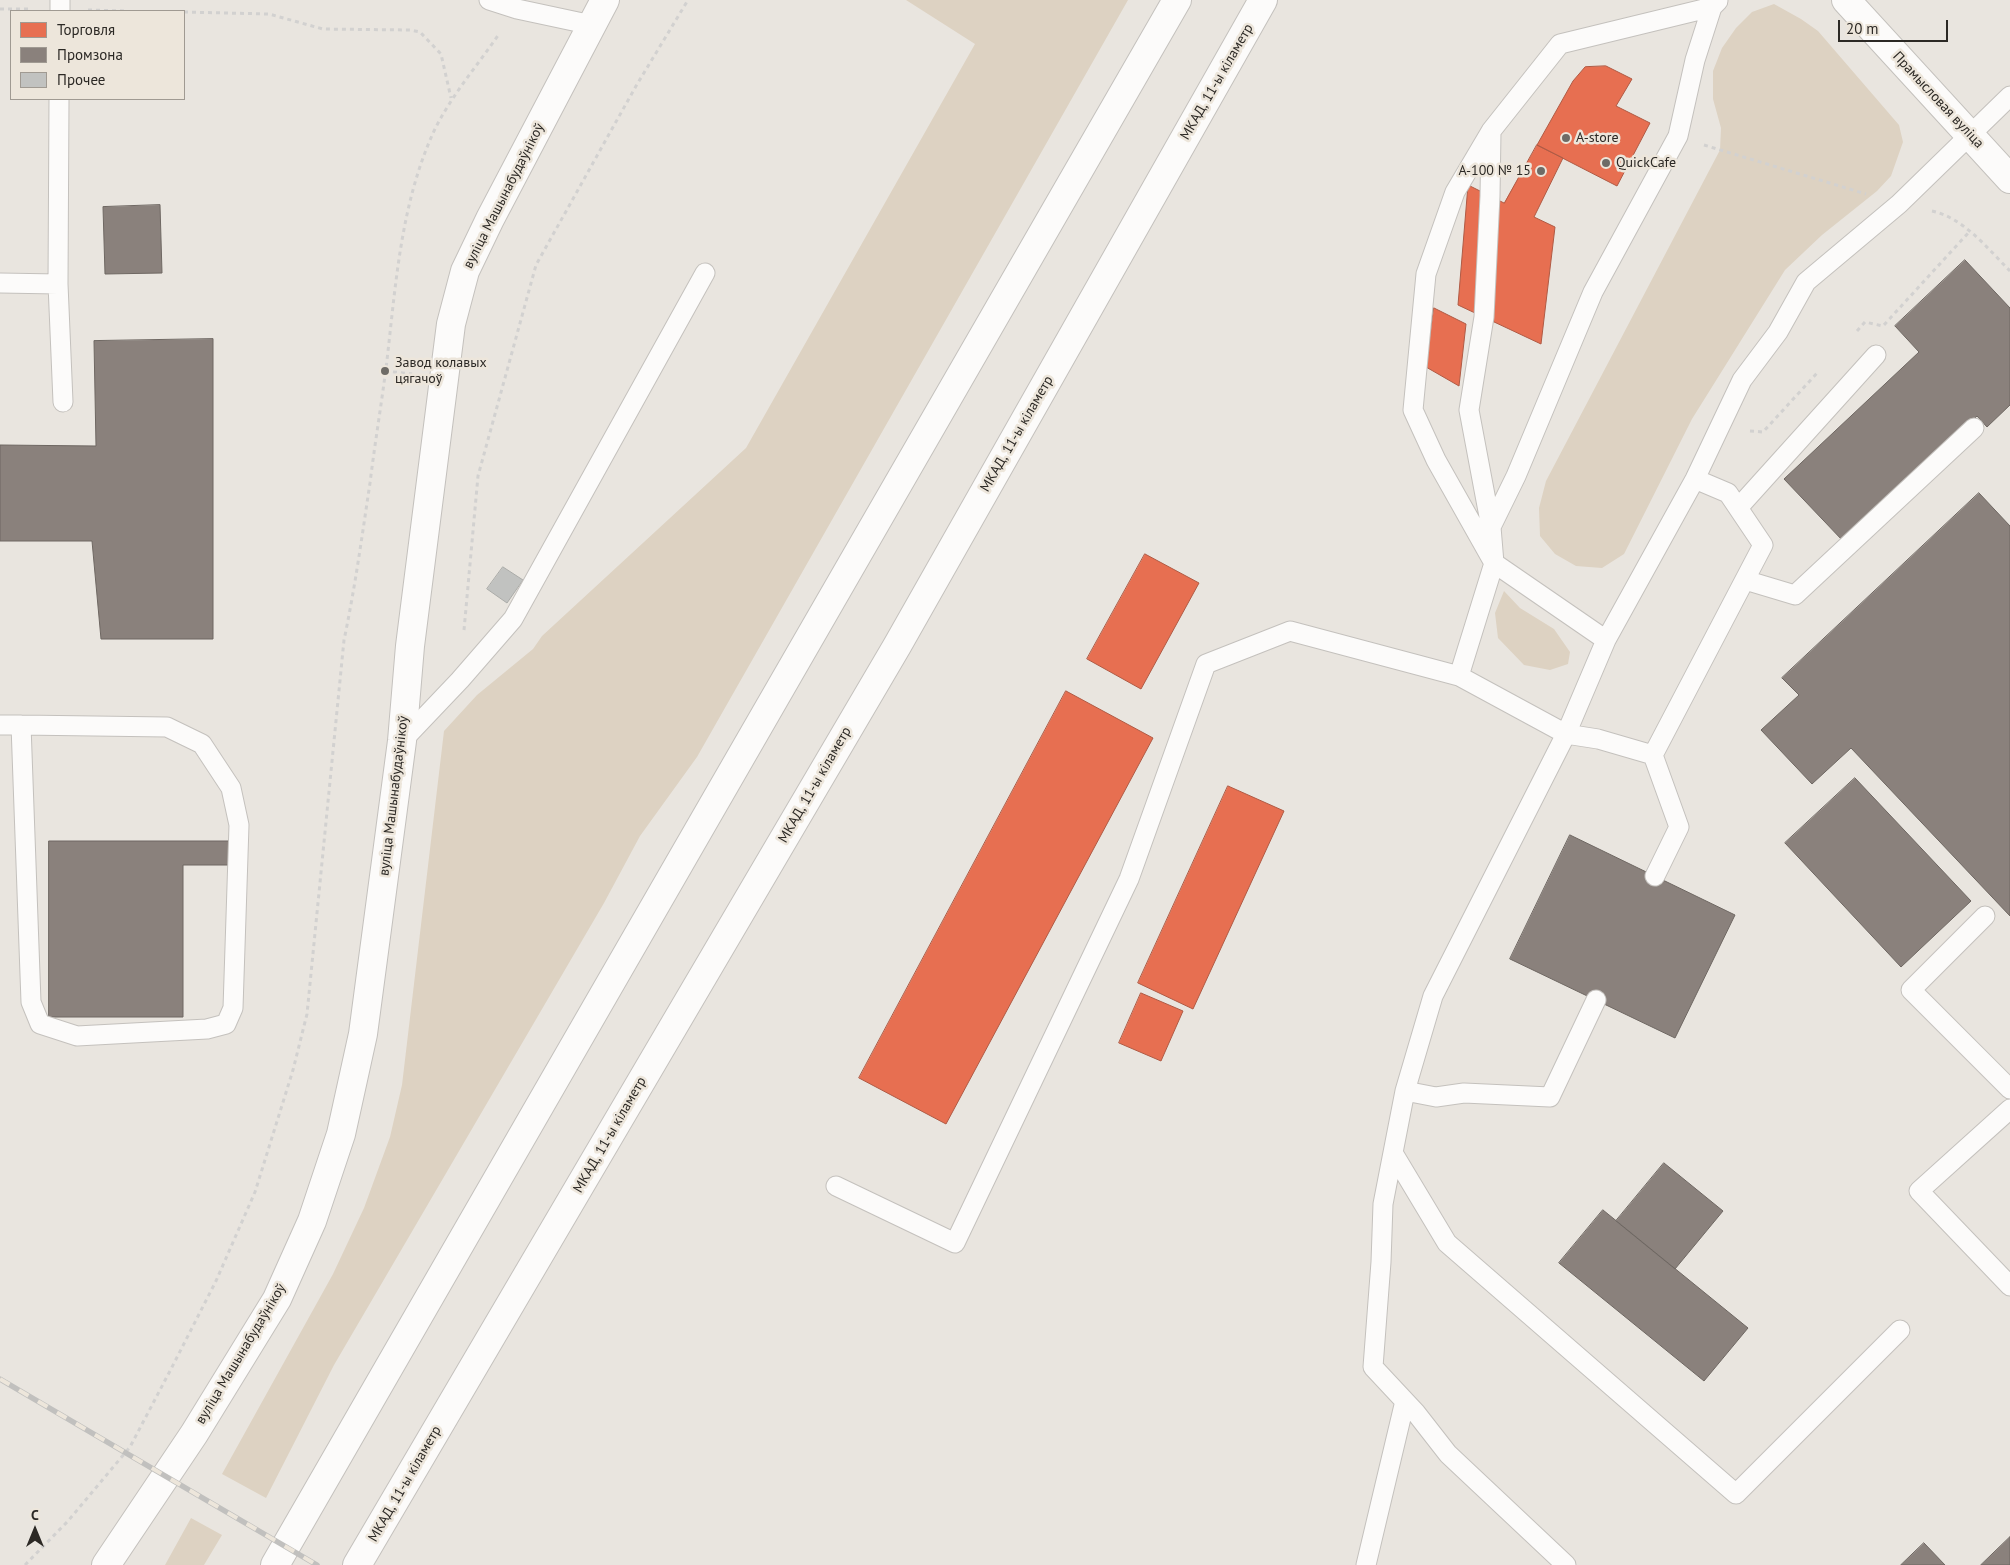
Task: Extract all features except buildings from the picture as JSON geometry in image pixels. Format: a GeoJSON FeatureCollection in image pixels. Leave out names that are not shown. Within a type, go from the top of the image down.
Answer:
{"type":"FeatureCollection","features":[{"type":"Feature","properties":{"kind":"main road","name":"вуліца Машынабудаўнікоў"},"geometry":{"type":"LineString","coordinates":[[106,1565],[194,1434],[276,1299],[312,1221],[341,1134],[363,1034],[402,741],[410,646],[451,324],[455,306],[465,271],[482,236],[605,0]]}},
{"type":"Feature","properties":{"kind":"main road"},"geometry":{"type":"LineString","coordinates":[[275,1565],[1177,0]]}},
{"type":"Feature","properties":{"kind":"main road","name":"МКАД, 11-ы кіламетр"},"geometry":{"type":"LineString","coordinates":[[357,1565],[897,646],[1263,0]]}},
{"type":"Feature","properties":{"kind":"main road","name":"Прамысловая вуліца"},"geometry":{"type":"LineString","coordinates":[[1846,0],[2010,179]]}},
{"type":"Feature","properties":{"kind":"lane"},"geometry":{"type":"LineString","coordinates":[[489,0],[517,9],[592,25]]}},
{"type":"Feature","properties":{"kind":"lane"},"geometry":{"type":"LineString","coordinates":[[1606,640],[1494,564],[1436,460],[1413,410],[1426,274],[1455,192],[1491,131],[1560,44],[1716,3]]}},
{"type":"Feature","properties":{"kind":"lane"},"geometry":{"type":"LineString","coordinates":[[1491,527],[1516,476],[1593,292],[1678,136],[1695,60],[1716,3]]}},
{"type":"Feature","properties":{"kind":"lane"},"geometry":{"type":"LineString","coordinates":[[1566,1565],[1448,1454],[1405,1401],[1374,1368],[1382,1262],[1383,1204],[1405,1091],[1433,996],[1566,734],[1606,640],[1695,479],[1742,380],[1778,332],[1806,282],[1898,204],[2010,96]]}},
{"type":"Feature","properties":{"kind":"lane"},"geometry":{"type":"LineString","coordinates":[[59,100],[58,284],[63,402]]}},
{"type":"Feature","properties":{"kind":"lane"},"geometry":{"type":"LineString","coordinates":[[1459,676],[1494,564],[1491,527],[1469,410],[1484,317],[1491,131]]}},
{"type":"Feature","properties":{"kind":"lane"},"geometry":{"type":"LineString","coordinates":[[402,741],[460,680],[513,619],[705,273]]}},
{"type":"Feature","properties":{"kind":"lane"},"geometry":{"type":"LineString","coordinates":[[0,283],[58,284]]}},
{"type":"Feature","properties":{"kind":"lane"},"geometry":{"type":"LineString","coordinates":[[1738,508],[1876,355]]}},
{"type":"Feature","properties":{"kind":"lane"},"geometry":{"type":"LineString","coordinates":[[1745,580],[1795,595],[1974,428]]}},
{"type":"Feature","properties":{"kind":"lane"},"geometry":{"type":"LineString","coordinates":[[1655,876],[1679,827],[1653,755],[1763,545],[1728,493],[1695,479]]}},
{"type":"Feature","properties":{"kind":"lane"},"geometry":{"type":"LineString","coordinates":[[836,1186],[956,1244],[1129,879],[1206,664],[1290,631],[1459,676],[1566,734],[1598,739],[1653,755]]}},
{"type":"Feature","properties":{"kind":"lane"},"geometry":{"type":"LineString","coordinates":[[0,725],[21,725],[167,727],[202,744],[231,788],[239,825],[233,1008],[226,1024],[207,1029],[77,1036],[40,1024],[30,1002],[21,725]]}},
{"type":"Feature","properties":{"kind":"lane"},"geometry":{"type":"LineString","coordinates":[[1985,916],[1911,990],[2010,1089]]}},
{"type":"Feature","properties":{"kind":"lane"},"geometry":{"type":"LineString","coordinates":[[1405,1091],[1436,1097],[1464,1092],[1550,1097],[1596,1000]]}},
{"type":"Feature","properties":{"kind":"lane"},"geometry":{"type":"LineString","coordinates":[[2010,1109],[1919,1191],[2010,1286]]}},
{"type":"Feature","properties":{"kind":"lane"},"geometry":{"type":"LineString","coordinates":[[1393,1153],[1447,1244],[1736,1494],[1900,1330]]}},
{"type":"Feature","properties":{"kind":"lane"},"geometry":{"type":"LineString","coordinates":[[1366,1565],[1405,1401]]}},
{"type":"Feature","properties":{"kind":"path"},"geometry":{"type":"LineString","coordinates":[[460,680],[478,476],[536,265],[636,86],[688,0]]}},
{"type":"Feature","properties":{"kind":"path"},"geometry":{"type":"LineString","coordinates":[[26,1565],[68,1522],[130,1447],[216,1281],[251,1201],[293,1070],[307,1014],[344,640],[354,592],[385,371],[402,231],[415,181],[434,132],[451,99],[517,9]]}},
{"type":"Feature","properties":{"kind":"path"},"geometry":{"type":"LineString","coordinates":[[185,12],[268,14],[323,29],[410,30],[420,32],[440,54],[451,99]]}},
{"type":"Feature","properties":{"kind":"path"},"geometry":{"type":"LineString","coordinates":[[1678,136],[1898,204],[1942,213],[1970,231],[2010,270]]}},
{"type":"Feature","properties":{"kind":"shaded area"},"geometry":{"type":"Polygon","coordinates":[[[906,0],[1128,0],[697,757],[640,836],[604,903],[334,1365],[266,1498],[222,1474],[333,1274],[364,1208],[390,1137],[402,1085],[444,731],[477,695],[533,649],[542,636],[746,448],[975,44],[906,0]]]}},
{"type":"Feature","properties":{"kind":"shaded area"},"geometry":{"type":"Polygon","coordinates":[[[1774,4],[1818,31],[1899,125],[1903,142],[1891,176],[1877,191],[1822,235],[1785,270],[1692,419],[1624,554],[1602,568],[1576,566],[1555,554],[1540,536],[1539,508],[1546,481],[1720,150],[1721,128],[1713,99],[1713,71],[1722,48],[1736,28],[1752,12],[1774,4]]]}},
{"type":"Feature","properties":{"kind":"shaded area"},"geometry":{"type":"Polygon","coordinates":[[[1504,591],[1520,608],[1554,629],[1570,652],[1568,664],[1550,670],[1524,665],[1498,638],[1495,613],[1504,591]]]}},
{"type":"Feature","properties":{"kind":"shaded area"},"geometry":{"type":"Polygon","coordinates":[[[191,1518],[222,1535],[204,1565],[165,1565],[191,1518]]]}},
{"type":"Feature","properties":{"kind":"railway"},"geometry":{"type":"LineString","coordinates":[[0,1379],[317,1565]]}},
{"type":"Feature","properties":{"kind":"place","name":"А-store"},"geometry":{"type":"Point","coordinates":[1566,138]}},
{"type":"Feature","properties":{"kind":"place","name":"QuickCafe"},"geometry":{"type":"Point","coordinates":[1606,163]}},
{"type":"Feature","properties":{"kind":"place","name":"А-100 № 15"},"geometry":{"type":"Point","coordinates":[1541,171]}},
{"type":"Feature","properties":{"kind":"place","name":"Завод колавых цягачоў"},"geometry":{"type":"Point","coordinates":[385,371]}}]}
